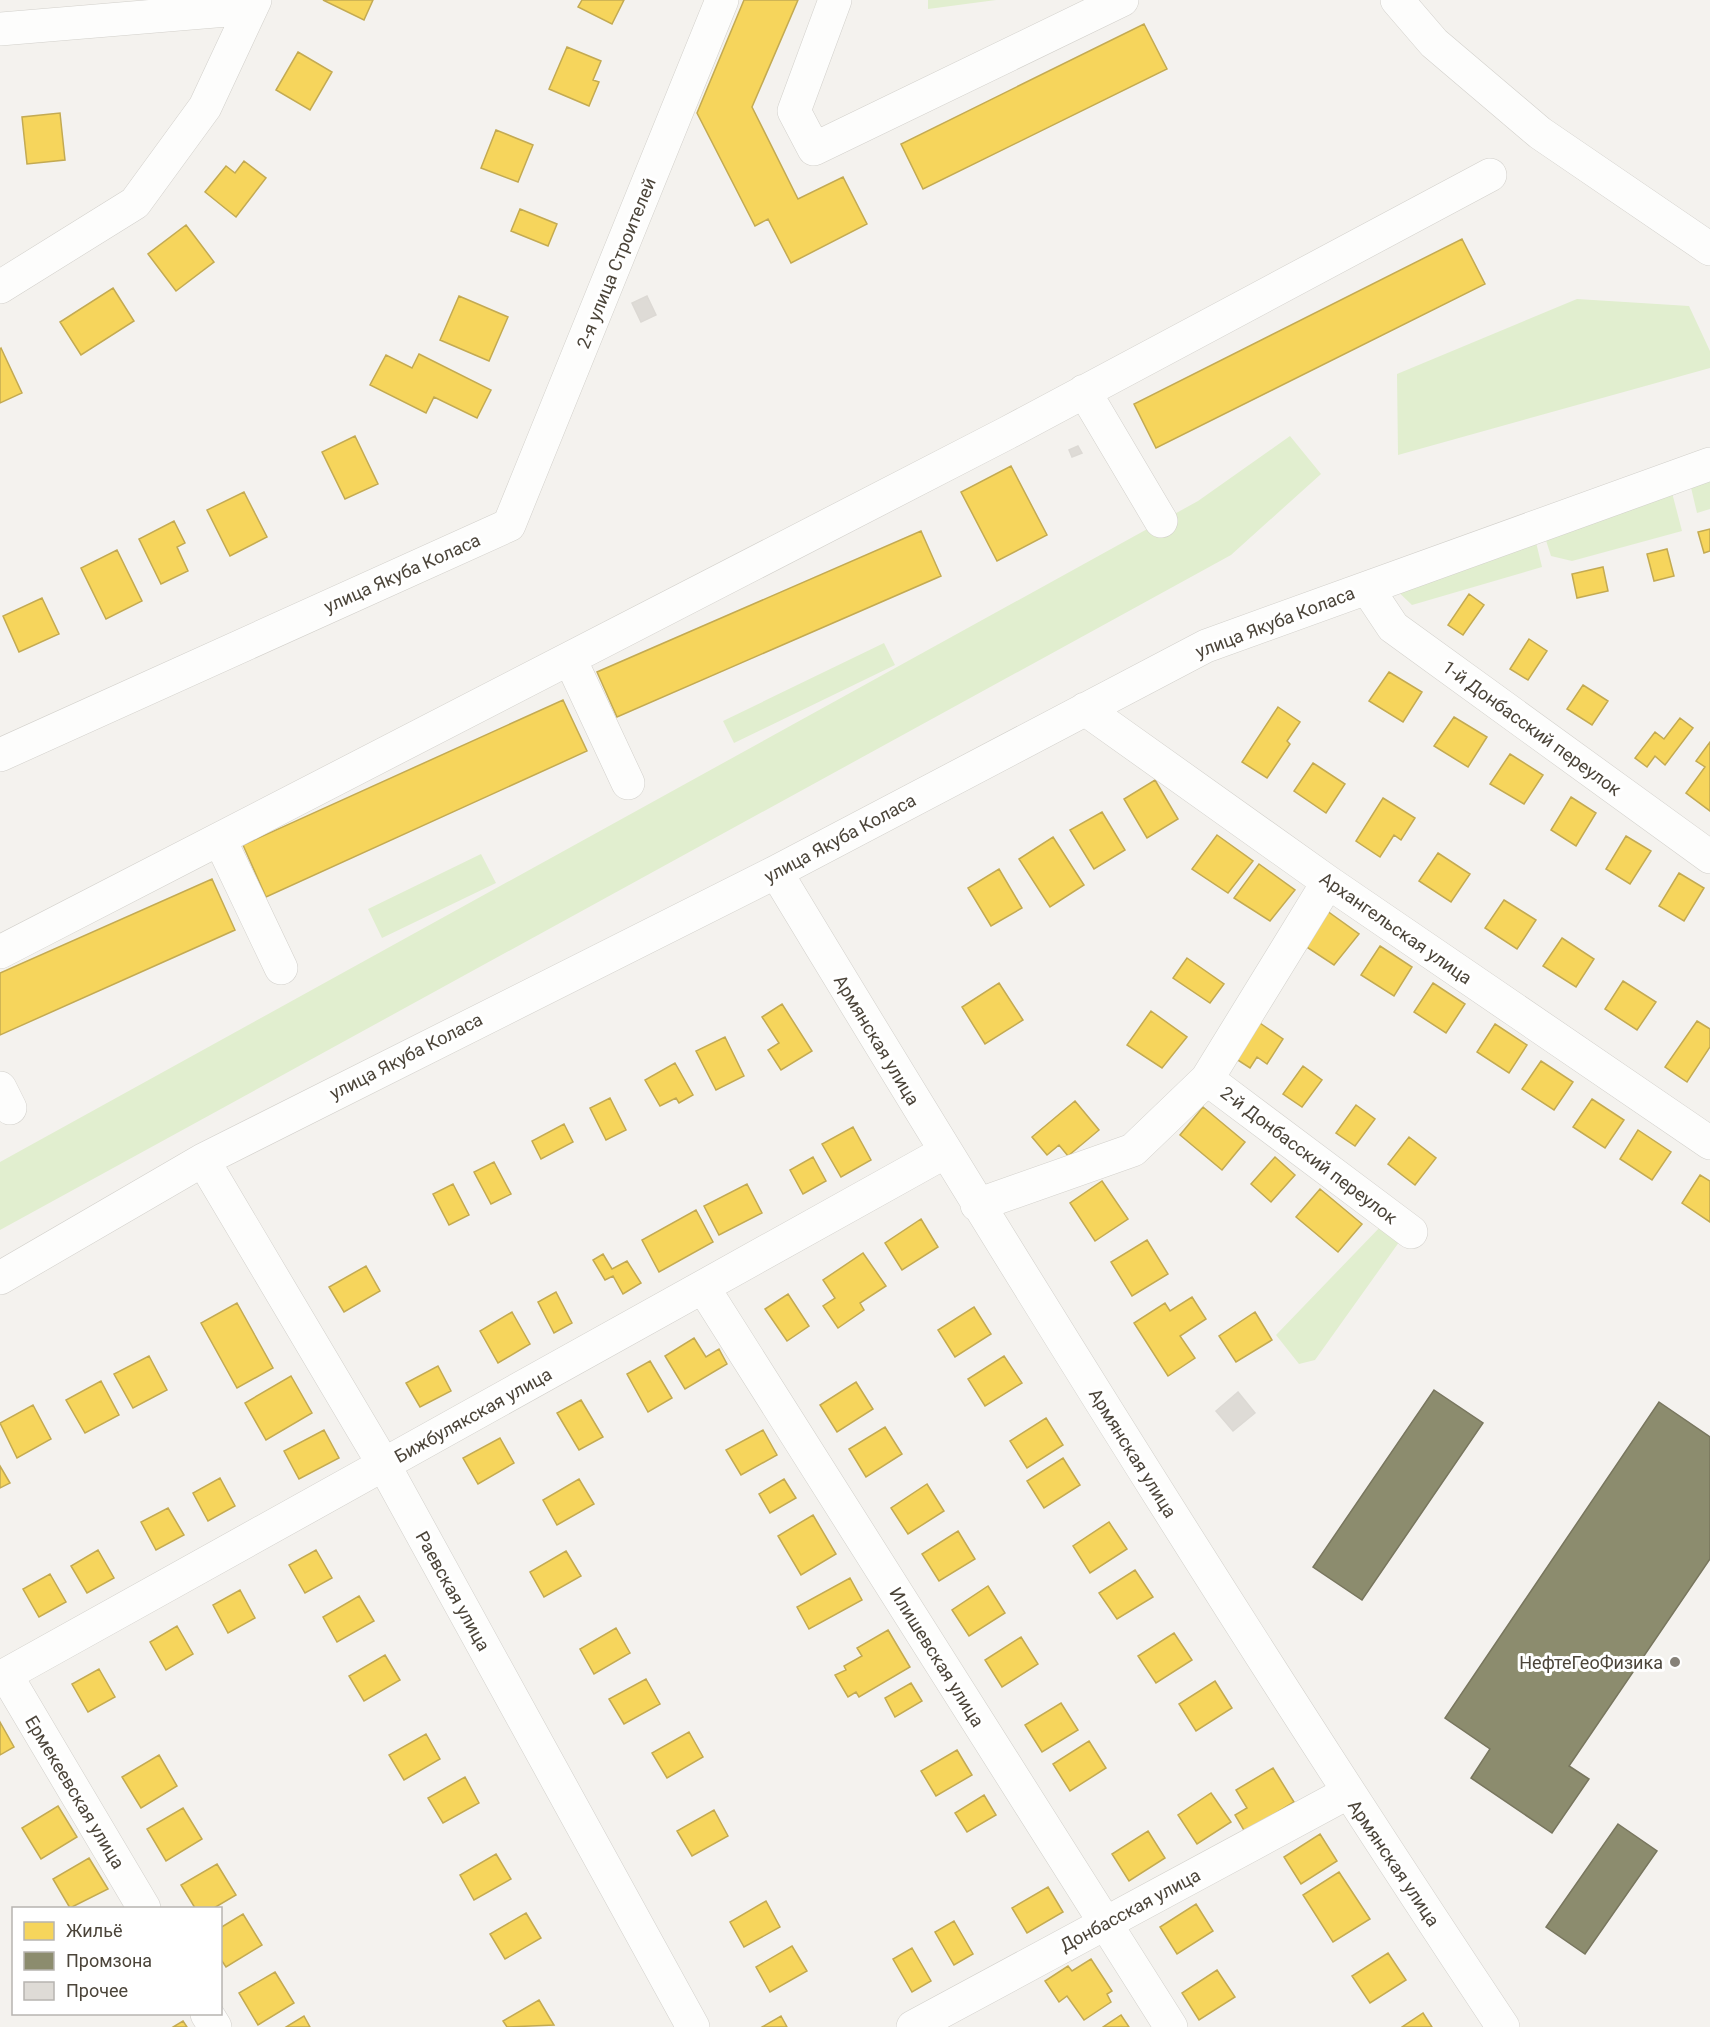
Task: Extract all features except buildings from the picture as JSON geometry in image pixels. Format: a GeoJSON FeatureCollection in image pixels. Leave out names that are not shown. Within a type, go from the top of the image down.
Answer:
{"type":"FeatureCollection","features":[{"type":"Feature","properties":{"kind":"street","name":"2-я улица Строителей"},"geometry":{"type":"LineString","coordinates":[[509,525],[722,0]]}},
{"type":"Feature","properties":{"kind":"street"},"geometry":{"type":"LineString","coordinates":[[835,0],[794,111],[814,149],[1122,0]]}},
{"type":"Feature","properties":{"kind":"street"},"geometry":{"type":"LineString","coordinates":[[1397,0],[1434,43],[1540,133],[1710,249]]}},
{"type":"Feature","properties":{"kind":"street"},"geometry":{"type":"LineString","coordinates":[[0,29],[253,4]]}},
{"type":"Feature","properties":{"kind":"street"},"geometry":{"type":"LineString","coordinates":[[0,287],[135,203],[205,107],[253,4]]}},
{"type":"Feature","properties":{"kind":"street"},"geometry":{"type":"LineString","coordinates":[[0,952],[1084,391],[1490,175]]}},
{"type":"Feature","properties":{"kind":"street"},"geometry":{"type":"LineString","coordinates":[[1084,391],[1161,521]]}},
{"type":"Feature","properties":{"kind":"street","name":"улица Якуба Коласа"},"geometry":{"type":"LineString","coordinates":[[0,1278],[203,1160],[776,872],[1206,646],[1710,464]]}},
{"type":"Feature","properties":{"kind":"street","name":"улица Якуба Коласа"},"geometry":{"type":"LineString","coordinates":[[0,754],[509,525]]}},
{"type":"Feature","properties":{"kind":"street","name":"1-й Донбасский переулок"},"geometry":{"type":"LineString","coordinates":[[1366,588],[1393,627],[1710,857]]}},
{"type":"Feature","properties":{"kind":"street"},"geometry":{"type":"LineString","coordinates":[[570,659],[628,783]]}},
{"type":"Feature","properties":{"kind":"street","name":"Архангельская улица"},"geometry":{"type":"LineString","coordinates":[[1085,709],[1328,882],[1710,1143]]}},
{"type":"Feature","properties":{"kind":"street"},"geometry":{"type":"LineString","coordinates":[[220,840],[281,968]]}},
{"type":"Feature","properties":{"kind":"street","name":"Армянская улица"},"geometry":{"type":"LineString","coordinates":[[776,872],[977,1205],[1347,1793],[1503,2027]]}},
{"type":"Feature","properties":{"kind":"street","name":"2-й Донбасский переулок"},"geometry":{"type":"LineString","coordinates":[[977,1205],[1133,1150],[1207,1079],[1328,882]]}},
{"type":"Feature","properties":{"kind":"street","name":"2-й Донбасский переулок"},"geometry":{"type":"LineString","coordinates":[[1207,1079],[1411,1232]]}},
{"type":"Feature","properties":{"kind":"street","name":"Бижбулякская улица"},"geometry":{"type":"LineString","coordinates":[[3,1676],[945,1152]]}},
{"type":"Feature","properties":{"kind":"street","name":"Раевская улица"},"geometry":{"type":"LineString","coordinates":[[203,1160],[384,1465],[693,2027]]}},
{"type":"Feature","properties":{"kind":"street","name":"Илишевская улица"},"geometry":{"type":"LineString","coordinates":[[703,1287],[1171,2027]]}},
{"type":"Feature","properties":{"kind":"street","name":"Ермекеевская улица"},"geometry":{"type":"LineString","coordinates":[[3,1676],[143,1907]]}},
{"type":"Feature","properties":{"kind":"street","name":"Донбасская улица"},"geometry":{"type":"LineString","coordinates":[[913,2027],[1347,1793]]}},
{"type":"Feature","properties":{"kind":"green space"},"geometry":{"type":"Polygon","coordinates":[[[928,0],[996,0],[928,9],[928,0]]]}},
{"type":"Feature","properties":{"kind":"green space"},"geometry":{"type":"Polygon","coordinates":[[[1577,299],[1689,306],[1710,351],[1710,368],[1398,455],[1397,374],[1577,299]]]}},
{"type":"Feature","properties":{"kind":"green space"},"geometry":{"type":"Polygon","coordinates":[[[1290,436],[1321,474],[1231,555],[0,1230],[0,1162],[1198,501],[1290,436]]]}},
{"type":"Feature","properties":{"kind":"green space"},"geometry":{"type":"Polygon","coordinates":[[[1710,471],[1710,509],[1697,513],[1689,479],[1710,471]]]}},
{"type":"Feature","properties":{"kind":"green space"},"geometry":{"type":"Polygon","coordinates":[[[1670,485],[1682,531],[1572,561],[1551,556],[1542,528],[1670,485]]]}},
{"type":"Feature","properties":{"kind":"green space"},"geometry":{"type":"Polygon","coordinates":[[[1533,530],[1542,567],[1412,605],[1390,584],[1533,530]]]}},
{"type":"Feature","properties":{"kind":"green space"},"geometry":{"type":"Polygon","coordinates":[[[884,643],[895,665],[734,743],[723,721],[884,643]]]}},
{"type":"Feature","properties":{"kind":"green space"},"geometry":{"type":"Polygon","coordinates":[[[481,854],[496,883],[382,938],[368,909],[481,854]]]}},
{"type":"Feature","properties":{"kind":"green space"},"geometry":{"type":"Polygon","coordinates":[[[1382,1225],[1402,1238],[1315,1360],[1299,1364],[1276,1335],[1382,1225]]]}},
{"type":"Feature","properties":{"kind":"place","name":"НефтеГеоФизика"},"geometry":{"type":"Point","coordinates":[1675,1662]}}]}
